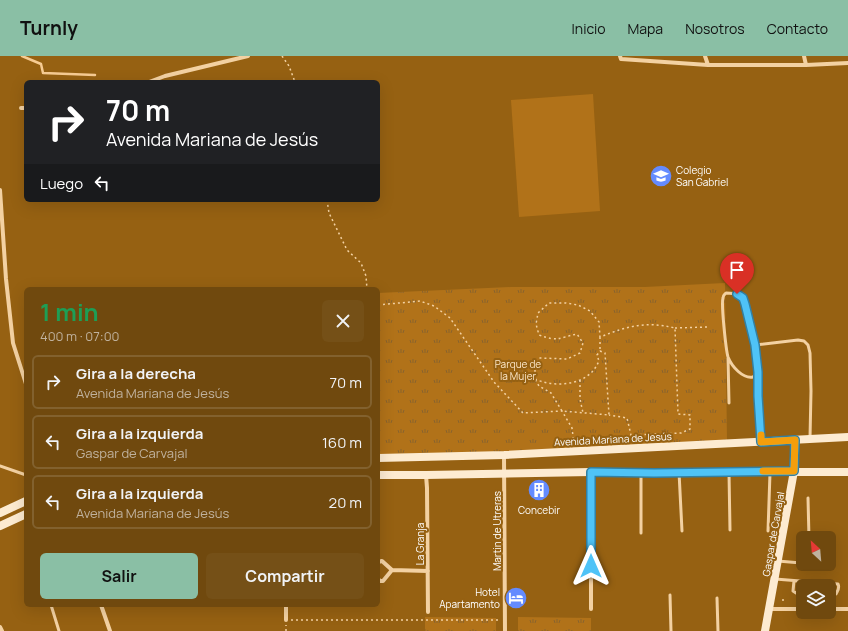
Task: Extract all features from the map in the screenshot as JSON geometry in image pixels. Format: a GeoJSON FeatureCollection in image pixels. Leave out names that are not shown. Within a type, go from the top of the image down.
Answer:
{"type":"FeatureCollection","features":[{"type":"Feature","properties":{"kind":"main road","name":"Avenida Mariana de Jesús"},"geometry":{"type":"LineString","coordinates":[[380,458],[504,455],[848,437]]}},
{"type":"Feature","properties":{"kind":"main road","name":"Gaspar de Carvajal"},"geometry":{"type":"LineString","coordinates":[[765,631],[794,471],[795,440]]}},
{"type":"Feature","properties":{"kind":"main road"},"geometry":{"type":"LineString","coordinates":[[380,475],[426,476],[591,472],[848,472]]}},
{"type":"Feature","properties":{"kind":"main road"},"geometry":{"type":"LineString","coordinates":[[0,513],[24,502]]}},
{"type":"Feature","properties":{"kind":"main road"},"geometry":{"type":"LineString","coordinates":[[0,526],[24,515]]}},
{"type":"Feature","properties":{"kind":"street"},"geometry":{"type":"LineString","coordinates":[[154,80],[165,76],[248,56]]}},
{"type":"Feature","properties":{"kind":"street"},"geometry":{"type":"LineString","coordinates":[[705,56],[708,65]]}},
{"type":"Feature","properties":{"kind":"street"},"geometry":{"type":"LineString","coordinates":[[804,56],[806,65]]}},
{"type":"Feature","properties":{"kind":"street"},"geometry":{"type":"LineString","coordinates":[[620,58],[708,65],[806,65],[848,63]]}},
{"type":"Feature","properties":{"kind":"street"},"geometry":{"type":"LineString","coordinates":[[0,190],[6,279],[13,343],[24,378]]}},
{"type":"Feature","properties":{"kind":"street","name":"Martin de Utreras"},"geometry":{"type":"LineString","coordinates":[[504,455],[505,631]]}},
{"type":"Feature","properties":{"kind":"street"},"geometry":{"type":"LineString","coordinates":[[591,472],[591,610]]}},
{"type":"Feature","properties":{"kind":"street","name":"La Granja"},"geometry":{"type":"LineString","coordinates":[[426,476],[428,488],[428,612]]}},
{"type":"Feature","properties":{"kind":"street"},"geometry":{"type":"LineString","coordinates":[[380,562],[385,562],[392,570],[428,571]]}},
{"type":"Feature","properties":{"kind":"street"},"geometry":{"type":"LineString","coordinates":[[380,581],[383,581],[392,570]]}},
{"type":"Feature","properties":{"kind":"street"},"geometry":{"type":"LineString","coordinates":[[102,607],[110,631]]}},
{"type":"Feature","properties":{"kind":"street"},"geometry":{"type":"LineString","coordinates":[[286,607],[286,620]]}},
{"type":"Feature","properties":{"kind":"street"},"geometry":{"type":"LineString","coordinates":[[770,609],[796,609]]}},
{"type":"Feature","properties":{"kind":"street"},"geometry":{"type":"LineString","coordinates":[[836,609],[848,609]]}},
{"type":"Feature","properties":{"kind":"street"},"geometry":{"type":"LineString","coordinates":[[0,627],[2,631]]}},
{"type":"Feature","properties":{"kind":"lane"},"geometry":{"type":"LineString","coordinates":[[729,403],[728,358],[723,309],[723,297],[726,293],[737,294],[743,298],[755,345],[758,372],[761,442]]}},
{"type":"Feature","properties":{"kind":"lane"},"geometry":{"type":"LineString","coordinates":[[755,345],[798,340],[808,345],[810,353],[811,391],[810,439]]}},
{"type":"Feature","properties":{"kind":"lane"},"geometry":{"type":"LineString","coordinates":[[728,358],[738,372],[745,377],[753,376],[758,372]]}},
{"type":"Feature","properties":{"kind":"lane"},"geometry":{"type":"LineString","coordinates":[[0,466],[24,474]]}},
{"type":"Feature","properties":{"kind":"lane"},"geometry":{"type":"LineString","coordinates":[[768,531],[770,471]]}},
{"type":"Feature","properties":{"kind":"lane"},"geometry":{"type":"LineString","coordinates":[[679,472],[682,531]]}},
{"type":"Feature","properties":{"kind":"lane"},"geometry":{"type":"LineString","coordinates":[[729,472],[730,530]]}},
{"type":"Feature","properties":{"kind":"lane"},"geometry":{"type":"LineString","coordinates":[[641,473],[641,533]]}},
{"type":"Feature","properties":{"kind":"lane"},"geometry":{"type":"LineString","coordinates":[[808,498],[808,531]]}},
{"type":"Feature","properties":{"kind":"lane"},"geometry":{"type":"LineString","coordinates":[[778,561],[796,563]]}},
{"type":"Feature","properties":{"kind":"lane"},"geometry":{"type":"LineString","coordinates":[[775,579],[794,581],[793,591],[796,593]]}},
{"type":"Feature","properties":{"kind":"lane"},"geometry":{"type":"LineString","coordinates":[[836,584],[839,586],[836,594]]}},
{"type":"Feature","properties":{"kind":"lane"},"geometry":{"type":"LineString","coordinates":[[670,594],[671,631]]}},
{"type":"Feature","properties":{"kind":"lane"},"geometry":{"type":"LineString","coordinates":[[717,598],[718,631]]}},
{"type":"Feature","properties":{"kind":"lane"},"geometry":{"type":"LineString","coordinates":[[52,607],[59,631]]}},
{"type":"Feature","properties":{"kind":"path"},"geometry":{"type":"LineString","coordinates":[[282,56],[289,66],[294,80]]}},
{"type":"Feature","properties":{"kind":"path"},"geometry":{"type":"LineString","coordinates":[[327,202],[329,213],[347,250],[361,263],[366,276],[367,287]]}},
{"type":"Feature","properties":{"kind":"path"},"geometry":{"type":"LineString","coordinates":[[380,305],[420,301],[434,306],[450,318],[494,382],[523,413],[562,411],[627,418],[631,435],[681,433],[690,429],[690,415],[678,414],[675,328]]}},
{"type":"Feature","properties":{"kind":"path"},"geometry":{"type":"LineString","coordinates":[[535,379],[543,383],[568,383],[580,380],[592,372],[598,361],[597,355],[600,351],[600,337],[598,322],[590,310],[566,302],[549,303],[538,312],[536,324],[539,335],[551,340],[577,334],[583,343],[580,353],[566,359],[539,358],[535,368],[535,379],[539,386],[551,393],[572,428],[575,451]]}},
{"type":"Feature","properties":{"kind":"path"},"geometry":{"type":"LineString","coordinates":[[600,337],[636,326],[659,324],[675,328],[707,327]]}},
{"type":"Feature","properties":{"kind":"path"},"geometry":{"type":"LineString","coordinates":[[600,351],[605,352],[609,415]]}},
{"type":"Feature","properties":{"kind":"path"},"geometry":{"type":"LineString","coordinates":[[580,380],[580,399],[583,413]]}},
{"type":"Feature","properties":{"kind":"path"},"geometry":{"type":"LineString","coordinates":[[286,620],[505,620]]}},
{"type":"Feature","properties":{"kind":"green space"},"geometry":{"type":"Polygon","coordinates":[[[593,94],[600,211],[519,217],[511,100],[593,94]]]}},
{"type":"Feature","properties":{"kind":"green space","name":"Parque de la Mujer"},"geometry":{"type":"Polygon","coordinates":[[[725,283],[727,444],[575,451],[380,455],[380,293],[511,287],[645,287],[725,283]]]}},
{"type":"Feature","properties":{"kind":"green space"},"geometry":{"type":"Polygon","coordinates":[[[425,617],[496,618],[496,631],[425,631],[425,617]]]}},
{"type":"Feature","properties":{"kind":"green space"},"geometry":{"type":"Polygon","coordinates":[[[518,617],[591,618],[591,631],[518,631],[518,617]]]}},
{"type":"Feature","properties":{"kind":"waterway"},"geometry":{"type":"LineString","coordinates":[[22,56],[41,64],[43,73],[95,75]]}},
{"type":"Feature","properties":{"kind":"slow traffic"},"geometry":{"type":"LineString","coordinates":[[761,435],[761,442],[795,440],[794,471],[763,471]]}},
{"type":"Feature","properties":{"kind":"place","name":"Colegio San Gabriel"},"geometry":{"type":"Point","coordinates":[661,176]}},
{"type":"Feature","properties":{"kind":"place","name":"Concebir"},"geometry":{"type":"Point","coordinates":[539,490]}},
{"type":"Feature","properties":{"kind":"place","name":"Hotel Apartamento"},"geometry":{"type":"Point","coordinates":[516,598]}},
{"type":"Feature","properties":{"kind":"route"},"geometry":{"type":"LineString","coordinates":[[591,566],[591,472],[654,473],[794,471],[795,440],[761,442],[758,372],[755,345],[743,298],[737,294]]}}]}
